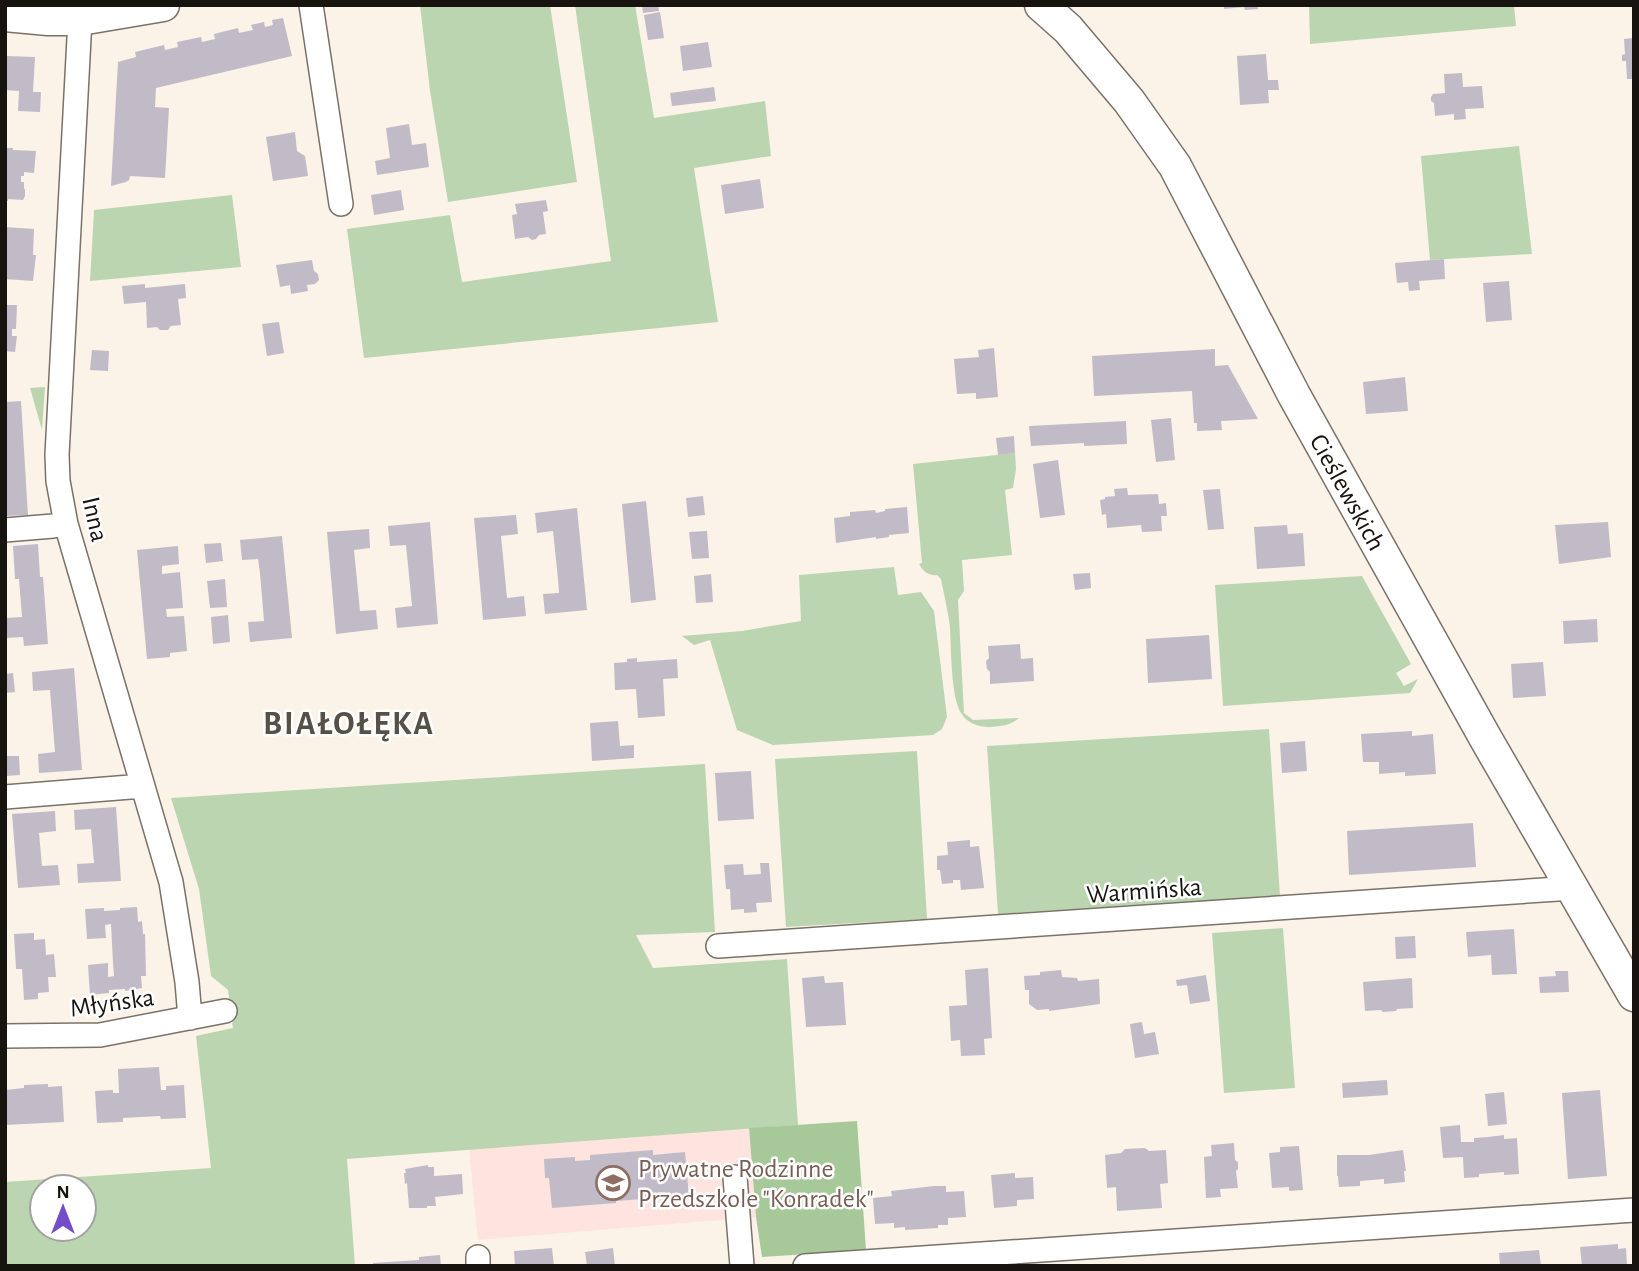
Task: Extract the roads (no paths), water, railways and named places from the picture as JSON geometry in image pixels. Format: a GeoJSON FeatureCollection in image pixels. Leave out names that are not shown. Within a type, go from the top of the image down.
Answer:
{"type":"FeatureCollection","features":[{"type":"Feature","properties":{"kind":"street"},"geometry":{"type":"LineString","coordinates":[[5,15],[80,19],[163,5]]}},
{"type":"Feature","properties":{"kind":"street"},"geometry":{"type":"LineString","coordinates":[[311,5],[341,204]]}},
{"type":"Feature","properties":{"kind":"street","name":"Cieślewskich"},"geometry":{"type":"LineString","coordinates":[[1041,5],[1068,29],[1121,92],[1175,166],[1294,395],[1634,995]]}},
{"type":"Feature","properties":{"kind":"street","name":"Inna"},"geometry":{"type":"LineString","coordinates":[[80,19],[57,455],[58,481],[66,524],[171,881],[190,1018]]}},
{"type":"Feature","properties":{"kind":"street"},"geometry":{"type":"LineString","coordinates":[[5,530],[66,524]]}},
{"type":"Feature","properties":{"kind":"street"},"geometry":{"type":"LineString","coordinates":[[5,797],[143,786]]}},
{"type":"Feature","properties":{"kind":"street","name":"Warmińska"},"geometry":{"type":"LineString","coordinates":[[718,946],[1573,888]]}},
{"type":"Feature","properties":{"kind":"street","name":"Młyńska"},"geometry":{"type":"LineString","coordinates":[[5,1036],[100,1035],[225,1011]]}},
{"type":"Feature","properties":{"kind":"street"},"geometry":{"type":"LineString","coordinates":[[735,1177],[742,1266]]}},
{"type":"Feature","properties":{"kind":"street"},"geometry":{"type":"LineString","coordinates":[[805,1266],[1634,1210]]}},
{"type":"Feature","properties":{"kind":"place","name":"Prywatne Rodzinne Przedszkole \"Konradek\""},"geometry":{"type":"Point","coordinates":[613,1183]}},
{"type":"Feature","properties":{"kind":"district","name":"BIAŁOŁĘKA"},"geometry":{"type":"Point","coordinates":[349,722]}}]}
